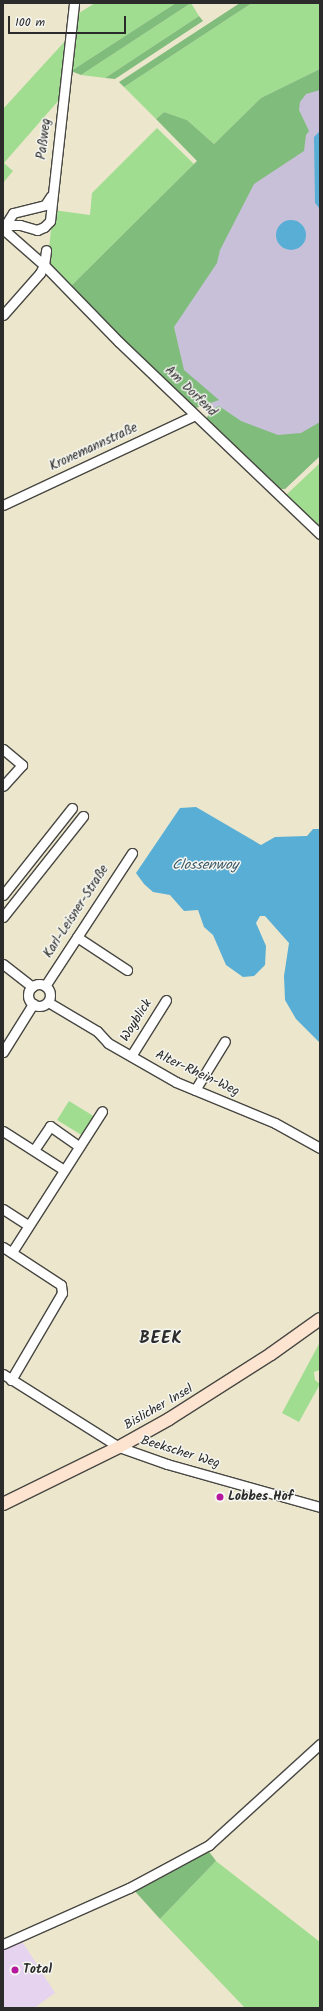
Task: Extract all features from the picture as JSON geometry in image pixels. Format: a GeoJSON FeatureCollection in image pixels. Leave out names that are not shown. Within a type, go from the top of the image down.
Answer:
{"type":"FeatureCollection","features":[{"type":"Feature","properties":{"kind":"main road","name":"Bislicher Insel"},"geometry":{"type":"LineString","coordinates":[[3,1504],[119,1447],[215,1391],[320,1319]]}},
{"type":"Feature","properties":{"kind":"street"},"geometry":{"type":"LineString","coordinates":[[65,3],[74,6]]}},
{"type":"Feature","properties":{"kind":"street","name":"Paßweg"},"geometry":{"type":"LineString","coordinates":[[3,229],[11,225],[37,230],[44,228],[50,221],[51,196],[74,6]]}},
{"type":"Feature","properties":{"kind":"street"},"geometry":{"type":"LineString","coordinates":[[3,229],[13,213],[45,205],[51,196]]}},
{"type":"Feature","properties":{"kind":"street","name":"Am Dorfend"},"geometry":{"type":"LineString","coordinates":[[3,229],[44,265],[195,415],[320,534]]}},
{"type":"Feature","properties":{"kind":"street"},"geometry":{"type":"LineString","coordinates":[[3,315],[44,265],[46,250]]}},
{"type":"Feature","properties":{"kind":"street","name":"Kronemannstraße"},"geometry":{"type":"LineString","coordinates":[[3,504],[195,415]]}},
{"type":"Feature","properties":{"kind":"street"},"geometry":{"type":"LineString","coordinates":[[3,749],[22,765],[3,786]]}},
{"type":"Feature","properties":{"kind":"street"},"geometry":{"type":"LineString","coordinates":[[3,895],[72,808]]}},
{"type":"Feature","properties":{"kind":"street"},"geometry":{"type":"LineString","coordinates":[[3,917],[83,816]]}},
{"type":"Feature","properties":{"kind":"street","name":"Karl-Leisner-Straße"},"geometry":{"type":"LineString","coordinates":[[45,986],[132,853]]}},
{"type":"Feature","properties":{"kind":"street"},"geometry":{"type":"LineString","coordinates":[[77,937],[127,970]]}},
{"type":"Feature","properties":{"kind":"street"},"geometry":{"type":"LineString","coordinates":[[3,964],[32,987]]}},
{"type":"Feature","properties":{"kind":"street"},"geometry":{"type":"LineString","coordinates":[[38,984],[45,986],[50,991],[48,1002],[40,1006],[33,1004],[28,996],[32,987],[38,984]]}},
{"type":"Feature","properties":{"kind":"street","name":"Woyblick"},"geometry":{"type":"LineString","coordinates":[[131,1056],[166,1000]]}},
{"type":"Feature","properties":{"kind":"street","name":"Alter-Rhein-Weg"},"geometry":{"type":"LineString","coordinates":[[48,1002],[97,1030],[108,1043],[131,1056],[195,1090],[275,1123],[320,1148]]}},
{"type":"Feature","properties":{"kind":"street"},"geometry":{"type":"LineString","coordinates":[[3,1052],[33,1004]]}},
{"type":"Feature","properties":{"kind":"street"},"geometry":{"type":"LineString","coordinates":[[195,1090],[226,1041]]}},
{"type":"Feature","properties":{"kind":"street"},"geometry":{"type":"LineString","coordinates":[[12,1252],[102,1111]]}},
{"type":"Feature","properties":{"kind":"street"},"geometry":{"type":"LineString","coordinates":[[34,1150],[50,1126],[79,1146]]}},
{"type":"Feature","properties":{"kind":"street"},"geometry":{"type":"LineString","coordinates":[[3,1131],[64,1170]]}},
{"type":"Feature","properties":{"kind":"street"},"geometry":{"type":"LineString","coordinates":[[3,1209],[28,1225]]}},
{"type":"Feature","properties":{"kind":"street"},"geometry":{"type":"LineString","coordinates":[[3,1247],[61,1285],[62,1293],[11,1380]]}},
{"type":"Feature","properties":{"kind":"street","name":"Beekscher Weg"},"geometry":{"type":"LineString","coordinates":[[3,1374],[119,1447],[168,1464],[320,1507]]}},
{"type":"Feature","properties":{"kind":"street"},"geometry":{"type":"LineString","coordinates":[[3,1944],[129,1888],[209,1845],[320,1744]]}},
{"type":"Feature","properties":{"kind":"shaded area"},"geometry":{"type":"Polygon","coordinates":[[[320,69],[320,456],[285,489],[214,412],[213,406],[70,287],[261,98],[320,69]]]}},
{"type":"Feature","properties":{"kind":"shaded area"},"geometry":{"type":"Polygon","coordinates":[[[20,1938],[55,1993],[34,2008],[4,2008],[3,1947],[20,1938]]]}},
{"type":"Feature","properties":{"kind":"green space"},"geometry":{"type":"Polygon","coordinates":[[[95,3],[176,3],[71,71],[74,20],[79,13],[95,3]]]}},
{"type":"Feature","properties":{"kind":"green space"},"geometry":{"type":"Polygon","coordinates":[[[176,3],[191,3],[81,75],[71,71],[176,3]]]}},
{"type":"Feature","properties":{"kind":"green space"},"geometry":{"type":"Polygon","coordinates":[[[191,3],[199,16],[105,78],[81,75],[191,3]]]}},
{"type":"Feature","properties":{"kind":"green space"},"geometry":{"type":"Polygon","coordinates":[[[240,3],[252,3],[124,87],[119,82],[240,3]]]}},
{"type":"Feature","properties":{"kind":"green space"},"geometry":{"type":"Polygon","coordinates":[[[252,3],[320,3],[320,69],[261,98],[214,144],[187,120],[164,112],[156,119],[124,87],[252,3]]]}},
{"type":"Feature","properties":{"kind":"green space"},"geometry":{"type":"Polygon","coordinates":[[[199,16],[203,21],[115,79],[105,78],[199,16]]]}},
{"type":"Feature","properties":{"kind":"green space"},"geometry":{"type":"Polygon","coordinates":[[[66,40],[59,100],[4,163],[13,171],[3,183],[3,109],[66,40]]]}},
{"type":"Feature","properties":{"kind":"green space"},"geometry":{"type":"Polygon","coordinates":[[[320,69],[320,90],[306,94],[300,102],[299,110],[309,131],[306,135],[304,151],[254,184],[220,250],[217,263],[174,327],[184,370],[219,400],[193,409],[136,355],[70,287],[197,161],[156,119],[164,112],[187,120],[214,144],[261,98],[320,69]]]}},
{"type":"Feature","properties":{"kind":"green space"},"geometry":{"type":"Polygon","coordinates":[[[157,128],[194,164],[70,287],[50,267],[48,259],[53,210],[90,215],[92,193],[157,128]]]}},
{"type":"Feature","properties":{"kind":"green space"},"geometry":{"type":"Polygon","coordinates":[[[219,406],[241,421],[278,435],[301,433],[320,422],[320,456],[285,489],[279,489],[205,420],[212,410],[219,406]]]}},
{"type":"Feature","properties":{"kind":"green space"},"geometry":{"type":"Polygon","coordinates":[[[320,463],[320,531],[286,495],[320,463]]]}},
{"type":"Feature","properties":{"kind":"green space"},"geometry":{"type":"Polygon","coordinates":[[[69,1101],[95,1117],[83,1136],[57,1120],[69,1101]]]}},
{"type":"Feature","properties":{"kind":"green space"},"geometry":{"type":"Polygon","coordinates":[[[320,1342],[320,1370],[314,1372],[315,1380],[320,1384],[299,1422],[282,1413],[320,1342]]]}},
{"type":"Feature","properties":{"kind":"green space"},"geometry":{"type":"Polygon","coordinates":[[[207,1849],[216,1861],[160,1919],[132,1888],[207,1849]]]}},
{"type":"Feature","properties":{"kind":"green space"},"geometry":{"type":"Polygon","coordinates":[[[216,1861],[320,1942],[320,2008],[245,2008],[160,1919],[216,1861]]]}},
{"type":"Feature","properties":{"kind":"water"},"geometry":{"type":"Polygon","coordinates":[[[320,131],[320,209],[315,203],[314,137],[320,131]]]}},
{"type":"Feature","properties":{"kind":"water"},"geometry":{"type":"Polygon","coordinates":[[[291,220],[297,221],[305,229],[305,241],[297,249],[291,250],[285,249],[277,241],[276,235],[277,229],[285,221],[291,220]]]}},
{"type":"Feature","properties":{"kind":"water","name":"Clossenwoy"},"geometry":{"type":"Polygon","coordinates":[[[196,807],[261,845],[275,837],[307,836],[313,829],[320,829],[320,1043],[296,1019],[285,1000],[284,976],[289,943],[265,916],[260,916],[256,923],[266,946],[265,965],[254,976],[243,977],[226,965],[213,935],[204,927],[198,910],[184,911],[170,895],[153,892],[144,884],[136,873],[180,808],[196,807]]]}},
{"type":"Feature","properties":{"kind":"place","name":"Lobbes Hof"},"geometry":{"type":"Point","coordinates":[220,1497]}},
{"type":"Feature","properties":{"kind":"place","name":"Total"},"geometry":{"type":"Point","coordinates":[15,1970]}},
{"type":"Feature","properties":{"kind":"district","name":"BEEK"},"geometry":{"type":"Point","coordinates":[161,1339]}}]}
